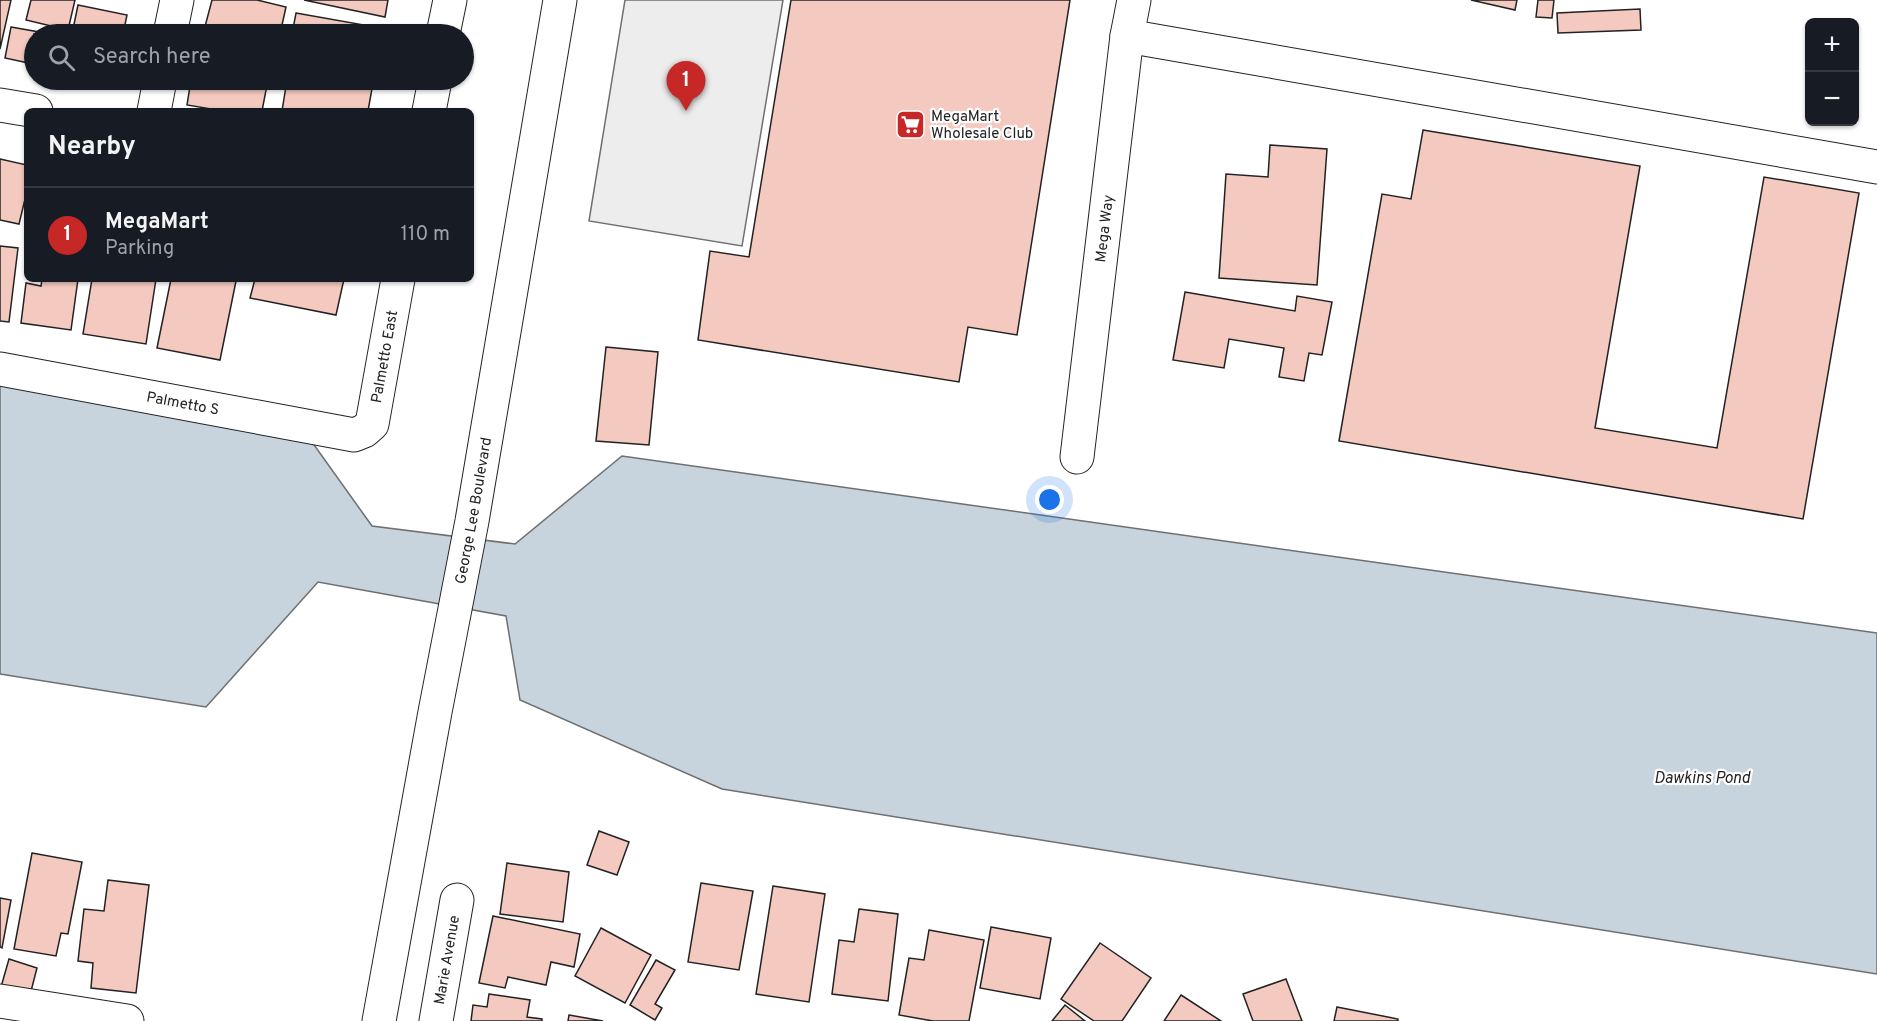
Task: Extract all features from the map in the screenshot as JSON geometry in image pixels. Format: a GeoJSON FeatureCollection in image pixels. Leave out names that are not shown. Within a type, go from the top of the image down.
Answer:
{"type":"FeatureCollection","features":[{"type":"Feature","properties":{"kind":"street"},"geometry":{"type":"LineString","coordinates":[[172,24],[177,0]]}},
{"type":"Feature","properties":{"kind":"street"},"geometry":{"type":"LineString","coordinates":[[446,24],[450,0]]}},
{"type":"Feature","properties":{"kind":"street","name":"George Lee Boulevard"},"geometry":{"type":"LineString","coordinates":[[379,1021],[472,521],[560,0]]}},
{"type":"Feature","properties":{"kind":"street","name":"Mega Way"},"geometry":{"type":"LineString","coordinates":[[1077,457],[1127,36],[1134,0]]}},
{"type":"Feature","properties":{"kind":"street"},"geometry":{"type":"LineString","coordinates":[[1127,36],[1877,167]]}},
{"type":"Feature","properties":{"kind":"street"},"geometry":{"type":"LineString","coordinates":[[155,108],[158,90]]}},
{"type":"Feature","properties":{"kind":"street"},"geometry":{"type":"LineString","coordinates":[[430,108],[433,90]]}},
{"type":"Feature","properties":{"kind":"street"},"geometry":{"type":"LineString","coordinates":[[0,105],[24,109]]}},
{"type":"Feature","properties":{"kind":"street","name":"Palmetto East"},"geometry":{"type":"LineString","coordinates":[[364,431],[372,424],[397,282]]}},
{"type":"Feature","properties":{"kind":"street","name":"Palmetto S"},"geometry":{"type":"LineString","coordinates":[[0,369],[354,435],[364,431]]}},
{"type":"Feature","properties":{"kind":"street","name":"Marie Avenue"},"geometry":{"type":"LineString","coordinates":[[436,1021],[457,900]]}},
{"type":"Feature","properties":{"kind":"street"},"geometry":{"type":"LineString","coordinates":[[0,1002],[127,1021]]}},
{"type":"Feature","properties":{"kind":"shaded area"},"geometry":{"type":"Polygon","coordinates":[[[625,0],[783,0],[742,246],[589,221],[625,0]]]}},
{"type":"Feature","properties":{"kind":"water","name":"Dawkins Pond"},"geometry":{"type":"Polygon","coordinates":[[[0,354],[287,407],[372,526],[515,544],[622,456],[1877,633],[1877,974],[722,789],[520,700],[506,616],[318,582],[206,707],[0,674],[0,354]]]}},
{"type":"Feature","properties":{"kind":"building"},"geometry":{"type":"Polygon","coordinates":[[[0,0],[11,0],[0,49],[0,0]]]}},
{"type":"Feature","properties":{"kind":"building"},"geometry":{"type":"Polygon","coordinates":[[[31,0],[75,0],[69,24],[43,24],[26,20],[31,0]]]}},
{"type":"Feature","properties":{"kind":"building"},"geometry":{"type":"Polygon","coordinates":[[[212,0],[257,0],[286,7],[282,24],[206,24],[212,0]]]}},
{"type":"Feature","properties":{"kind":"building"},"geometry":{"type":"Polygon","coordinates":[[[304,0],[388,0],[385,17],[304,0]]]}},
{"type":"Feature","properties":{"kind":"building","name":"MegaMart Wholesale Club"},"geometry":{"type":"Polygon","coordinates":[[[791,0],[1070,0],[1017,335],[968,327],[959,382],[698,340],[710,251],[749,257],[791,0]]]}},
{"type":"Feature","properties":{"kind":"building"},"geometry":{"type":"Polygon","coordinates":[[[1471,0],[1517,0],[1515,10],[1471,0]]]}},
{"type":"Feature","properties":{"kind":"building"},"geometry":{"type":"Polygon","coordinates":[[[1538,0],[1554,0],[1552,18],[1536,17],[1538,0]]]}},
{"type":"Feature","properties":{"kind":"building"},"geometry":{"type":"Polygon","coordinates":[[[78,5],[127,15],[125,24],[74,24],[78,5]]]}},
{"type":"Feature","properties":{"kind":"building"},"geometry":{"type":"Polygon","coordinates":[[[1640,9],[1641,30],[1558,33],[1557,13],[1640,9]]]}},
{"type":"Feature","properties":{"kind":"building"},"geometry":{"type":"Polygon","coordinates":[[[296,13],[358,24],[294,24],[296,13]]]}},
{"type":"Feature","properties":{"kind":"building"},"geometry":{"type":"Polygon","coordinates":[[[11,27],[24,29],[24,62],[5,58],[11,27]]]}},
{"type":"Feature","properties":{"kind":"building"},"geometry":{"type":"Polygon","coordinates":[[[189,90],[266,90],[263,108],[205,108],[187,105],[189,90]]]}},
{"type":"Feature","properties":{"kind":"building"},"geometry":{"type":"Polygon","coordinates":[[[285,90],[372,90],[369,108],[282,108],[285,90]]]}},
{"type":"Feature","properties":{"kind":"building"},"geometry":{"type":"Polygon","coordinates":[[[1423,130],[1640,166],[1595,428],[1717,448],[1764,177],[1859,193],[1803,519],[1339,441],[1382,194],[1411,199],[1423,130]]]}},
{"type":"Feature","properties":{"kind":"building"},"geometry":{"type":"Polygon","coordinates":[[[1270,145],[1327,149],[1317,285],[1219,278],[1226,174],[1268,177],[1270,145]]]}},
{"type":"Feature","properties":{"kind":"building"},"geometry":{"type":"Polygon","coordinates":[[[0,159],[24,164],[24,203],[19,224],[0,220],[0,159]]]}},
{"type":"Feature","properties":{"kind":"building"},"geometry":{"type":"Polygon","coordinates":[[[0,246],[18,248],[9,322],[0,321],[0,246]]]}},
{"type":"Feature","properties":{"kind":"building"},"geometry":{"type":"Polygon","coordinates":[[[42,282],[78,282],[71,330],[21,323],[26,283],[41,286],[42,282]]]}},
{"type":"Feature","properties":{"kind":"building"},"geometry":{"type":"Polygon","coordinates":[[[92,282],[156,282],[146,344],[83,334],[92,282]]]}},
{"type":"Feature","properties":{"kind":"building"},"geometry":{"type":"Polygon","coordinates":[[[170,282],[236,282],[220,360],[157,348],[170,282]]]}},
{"type":"Feature","properties":{"kind":"building"},"geometry":{"type":"Polygon","coordinates":[[[254,282],[343,282],[336,315],[250,298],[254,282]]]}},
{"type":"Feature","properties":{"kind":"building"},"geometry":{"type":"Polygon","coordinates":[[[1185,292],[1295,311],[1297,296],[1332,302],[1322,355],[1309,353],[1304,381],[1279,377],[1284,348],[1229,339],[1224,368],[1173,360],[1185,292]]]}},
{"type":"Feature","properties":{"kind":"building"},"geometry":{"type":"Polygon","coordinates":[[[606,347],[658,352],[649,445],[596,441],[606,347]]]}},
{"type":"Feature","properties":{"kind":"building"},"geometry":{"type":"Polygon","coordinates":[[[599,831],[629,842],[617,875],[587,865],[599,831]]]}},
{"type":"Feature","properties":{"kind":"building"},"geometry":{"type":"Polygon","coordinates":[[[32,853],[82,862],[68,934],[61,933],[56,956],[14,949],[32,853]]]}},
{"type":"Feature","properties":{"kind":"building"},"geometry":{"type":"Polygon","coordinates":[[[507,863],[569,872],[563,922],[500,914],[507,863]]]}},
{"type":"Feature","properties":{"kind":"building"},"geometry":{"type":"Polygon","coordinates":[[[108,880],[149,885],[136,993],[91,988],[93,963],[78,961],[84,909],[104,911],[108,880]]]}},
{"type":"Feature","properties":{"kind":"building"},"geometry":{"type":"Polygon","coordinates":[[[701,883],[753,891],[739,970],[688,962],[701,883]]]}},
{"type":"Feature","properties":{"kind":"building"},"geometry":{"type":"Polygon","coordinates":[[[773,886],[825,894],[809,1002],[756,994],[773,886]]]}},
{"type":"Feature","properties":{"kind":"building"},"geometry":{"type":"Polygon","coordinates":[[[0,898],[11,900],[2,948],[0,947],[0,898]]]}},
{"type":"Feature","properties":{"kind":"building"},"geometry":{"type":"Polygon","coordinates":[[[859,909],[898,914],[888,1001],[832,994],[839,940],[854,942],[859,909]]]}},
{"type":"Feature","properties":{"kind":"building"},"geometry":{"type":"Polygon","coordinates":[[[493,916],[580,934],[574,967],[551,962],[546,985],[508,977],[505,988],[479,983],[493,916]]]}},
{"type":"Feature","properties":{"kind":"building"},"geometry":{"type":"Polygon","coordinates":[[[991,927],[1051,938],[1040,999],[980,988],[991,927]]]}},
{"type":"Feature","properties":{"kind":"building"},"geometry":{"type":"Polygon","coordinates":[[[601,928],[651,955],[625,1003],[575,976],[601,928]]]}},
{"type":"Feature","properties":{"kind":"building"},"geometry":{"type":"Polygon","coordinates":[[[929,930],[984,940],[969,1021],[933,1021],[899,1015],[909,958],[924,960],[929,930]]]}},
{"type":"Feature","properties":{"kind":"building"},"geometry":{"type":"Polygon","coordinates":[[[1100,943],[1151,978],[1122,1021],[1094,1021],[1061,999],[1100,943]]]}},
{"type":"Feature","properties":{"kind":"building"},"geometry":{"type":"Polygon","coordinates":[[[9,959],[37,968],[30,995],[1,987],[9,959]]]}},
{"type":"Feature","properties":{"kind":"building"},"geometry":{"type":"Polygon","coordinates":[[[656,960],[675,970],[655,1004],[662,1008],[655,1020],[630,1005],[656,960]]]}},
{"type":"Feature","properties":{"kind":"building"},"geometry":{"type":"Polygon","coordinates":[[[1286,979],[1302,1021],[1253,1021],[1243,994],[1286,979]]]}},
{"type":"Feature","properties":{"kind":"building"},"geometry":{"type":"Polygon","coordinates":[[[489,994],[530,1000],[527,1017],[542,1019],[542,1021],[471,1021],[473,1005],[487,1007],[489,994]]]}},
{"type":"Feature","properties":{"kind":"building"},"geometry":{"type":"Polygon","coordinates":[[[1181,995],[1221,1021],[1164,1021],[1181,995]]]}},
{"type":"Feature","properties":{"kind":"building"},"geometry":{"type":"Polygon","coordinates":[[[1065,1005],[1085,1021],[1052,1021],[1065,1005]]]}},
{"type":"Feature","properties":{"kind":"building"},"geometry":{"type":"Polygon","coordinates":[[[1337,1007],[1398,1019],[1398,1021],[1334,1021],[1337,1007]]]}},
{"type":"Feature","properties":{"kind":"building"},"geometry":{"type":"Polygon","coordinates":[[[569,1015],[603,1021],[568,1021],[569,1015]]]}},
{"type":"Feature","properties":{"kind":"place","name":"MegaMart"},"geometry":{"type":"Point","coordinates":[686,111]}},
{"type":"Feature","properties":{"kind":"place","name":"MegaMart Wholesale Club"},"geometry":{"type":"Point","coordinates":[910,125]}}]}
